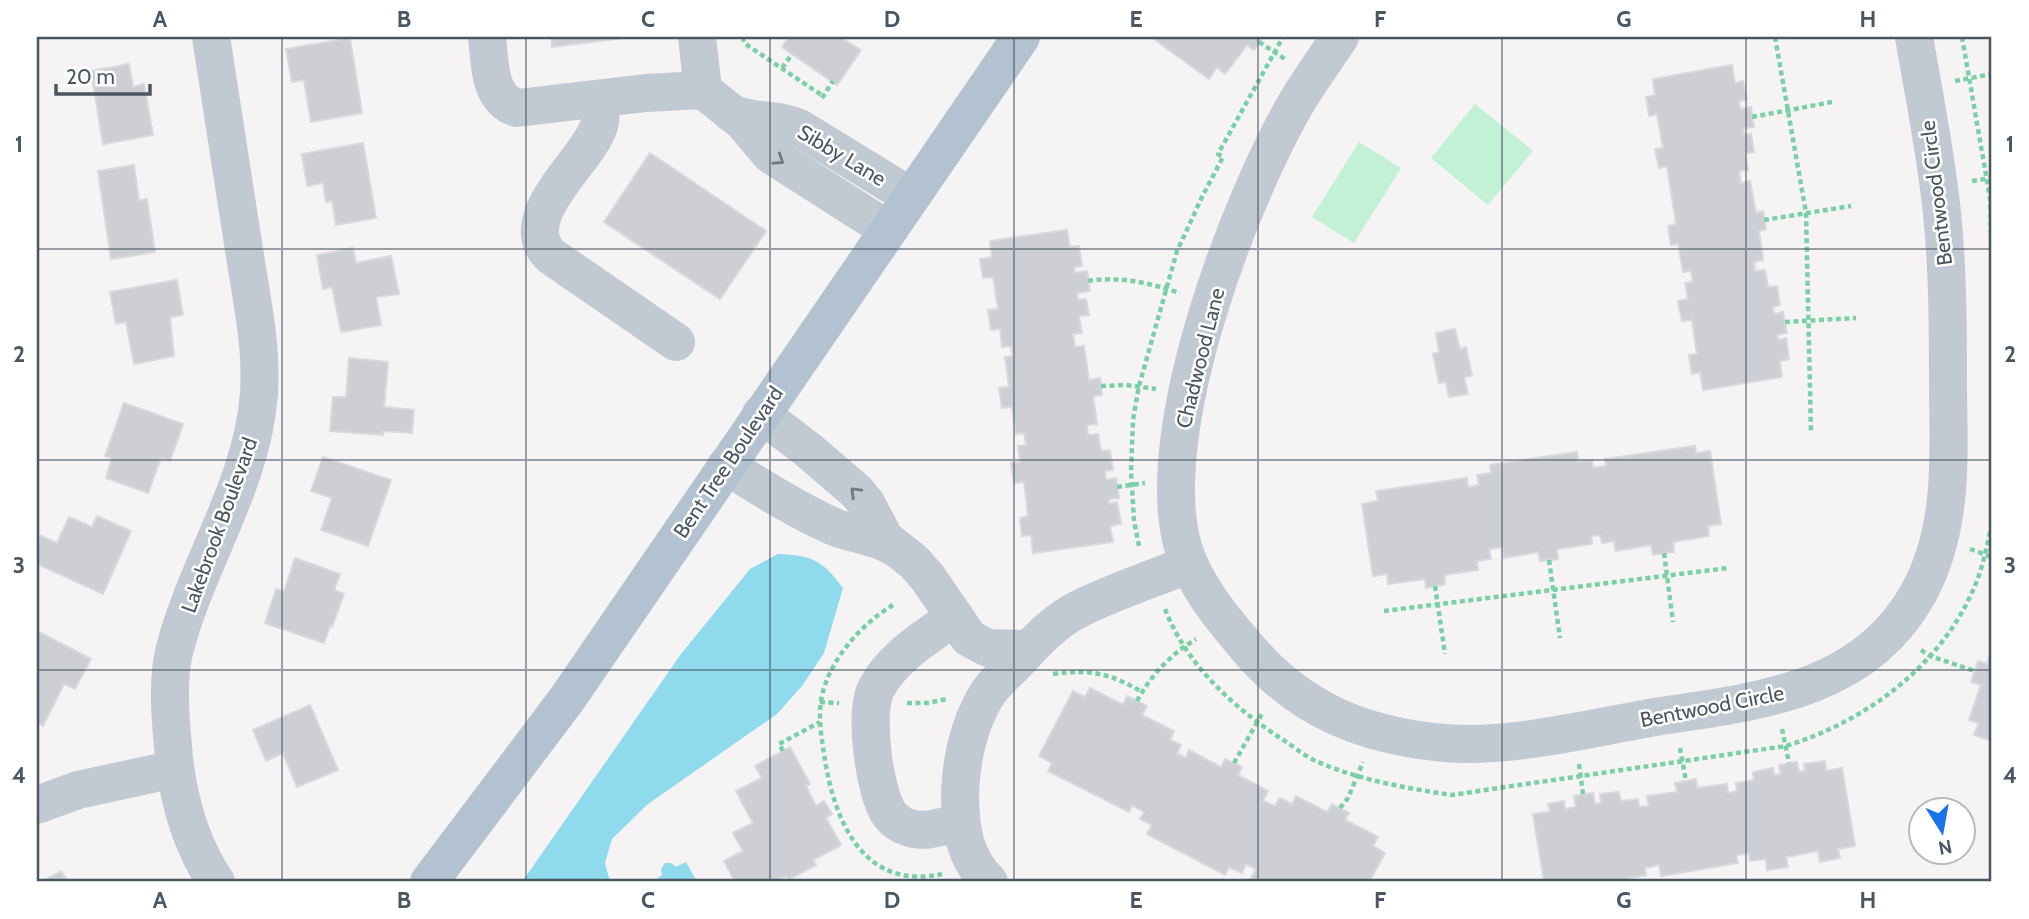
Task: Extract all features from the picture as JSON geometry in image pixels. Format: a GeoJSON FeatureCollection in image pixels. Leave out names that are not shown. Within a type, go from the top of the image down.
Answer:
{"type":"FeatureCollection","features":[{"type":"Feature","properties":{"kind":"main road","name":"Bent Tree Boulevard"},"geometry":{"type":"LineString","coordinates":[[429,882],[567,699],[1021,37]]}},
{"type":"Feature","properties":{"kind":"street","name":"Lakebrook Boulevard"},"geometry":{"type":"LineString","coordinates":[[211,37],[260,367],[252,439],[174,650],[171,700],[175,768],[189,828],[198,852],[216,882]]}},
{"type":"Feature","properties":{"kind":"street"},"geometry":{"type":"LineString","coordinates":[[487,37],[496,88],[502,99],[511,106],[534,107],[646,93],[717,102],[697,37]]}},
{"type":"Feature","properties":{"kind":"street","name":"Chadwood Lane"},"geometry":{"type":"LineString","coordinates":[[1189,564],[1180,536],[1177,498],[1179,449],[1187,395],[1212,303],[1244,212],[1268,158],[1300,96],[1340,37]]}},
{"type":"Feature","properties":{"kind":"street","name":"Bentwood Circle"},"geometry":{"type":"LineString","coordinates":[[1189,564],[1225,620],[1256,658],[1282,683],[1317,707],[1352,726],[1431,741],[1483,743],[1740,704],[1806,686],[1832,676],[1859,660],[1894,629],[1919,592],[1933,562],[1943,526],[1948,490],[1948,338],[1944,243],[1932,139],[1914,37]]}},
{"type":"Feature","properties":{"kind":"street"},"geometry":{"type":"LineString","coordinates":[[600,99],[599,126],[545,209],[540,226],[541,241],[551,256],[676,342]]}},
{"type":"Feature","properties":{"kind":"street","name":"Sibby Lane"},"geometry":{"type":"LineString","coordinates":[[717,102],[754,121],[787,124],[799,128],[910,196]]}},
{"type":"Feature","properties":{"kind":"street","name":"Sibby Lane"},"geometry":{"type":"LineString","coordinates":[[717,102],[743,122],[771,155],[887,229]]}},
{"type":"Feature","properties":{"kind":"street"},"geometry":{"type":"LineString","coordinates":[[761,414],[857,492],[885,538],[894,547]]}},
{"type":"Feature","properties":{"kind":"street"},"geometry":{"type":"LineString","coordinates":[[726,466],[804,513],[848,532],[883,540],[914,562],[970,638],[980,645],[1037,662]]}},
{"type":"Feature","properties":{"kind":"street"},"geometry":{"type":"LineString","coordinates":[[989,882],[972,861],[960,822],[962,768],[975,718],[993,685],[1037,662],[1045,631],[1073,612],[1189,564]]}},
{"type":"Feature","properties":{"kind":"street"},"geometry":{"type":"LineString","coordinates":[[955,617],[908,652],[891,669],[873,695],[869,718],[878,783],[891,816],[907,827],[916,829],[960,822]]}},
{"type":"Feature","properties":{"kind":"street"},"geometry":{"type":"LineString","coordinates":[[37,805],[78,790],[175,768]]}},
{"type":"Feature","properties":{"kind":"path"},"geometry":{"type":"LineString","coordinates":[[743,37],[744,43],[823,96]]}},
{"type":"Feature","properties":{"kind":"path"},"geometry":{"type":"LineString","coordinates":[[1283,37],[1218,154],[1223,157],[1184,236],[1166,288],[1139,386],[1133,420],[1131,485],[1140,548],[1168,616],[1186,646],[1216,688],[1256,722],[1316,761],[1400,787],[1451,794],[1786,746],[1822,733],[1876,704],[1912,675],[1930,656],[1968,598],[1979,575],[1992,523]]}},
{"type":"Feature","properties":{"kind":"path"},"geometry":{"type":"LineString","coordinates":[[1775,37],[1806,213],[1811,433]]}},
{"type":"Feature","properties":{"kind":"path"},"geometry":{"type":"LineString","coordinates":[[1962,37],[1990,198],[1992,274]]}},
{"type":"Feature","properties":{"kind":"path"},"geometry":{"type":"LineString","coordinates":[[782,68],[792,54]]}},
{"type":"Feature","properties":{"kind":"path"},"geometry":{"type":"LineString","coordinates":[[1752,117],[1832,102]]}},
{"type":"Feature","properties":{"kind":"path"},"geometry":{"type":"LineString","coordinates":[[1764,220],[1851,206]]}},
{"type":"Feature","properties":{"kind":"path"},"geometry":{"type":"LineString","coordinates":[[1088,281],[1120,278],[1166,288],[1212,303]]}},
{"type":"Feature","properties":{"kind":"path"},"geometry":{"type":"LineString","coordinates":[[1785,322],[1856,318]]}},
{"type":"Feature","properties":{"kind":"path"},"geometry":{"type":"LineString","coordinates":[[1101,386],[1139,386],[1187,395]]}},
{"type":"Feature","properties":{"kind":"path"},"geometry":{"type":"LineString","coordinates":[[1664,553],[1673,622]]}},
{"type":"Feature","properties":{"kind":"path"},"geometry":{"type":"LineString","coordinates":[[1549,560],[1560,638]]}},
{"type":"Feature","properties":{"kind":"path"},"geometry":{"type":"LineString","coordinates":[[1384,611],[1728,568]]}},
{"type":"Feature","properties":{"kind":"path"},"geometry":{"type":"LineString","coordinates":[[1435,586],[1445,654]]}},
{"type":"Feature","properties":{"kind":"path"},"geometry":{"type":"LineString","coordinates":[[1137,701],[1158,670],[1186,646],[1225,620]]}},
{"type":"Feature","properties":{"kind":"path"},"geometry":{"type":"LineString","coordinates":[[1894,629],[1930,656],[1975,671]]}},
{"type":"Feature","properties":{"kind":"path"},"geometry":{"type":"LineString","coordinates":[[1037,662],[1073,672],[1103,673],[1142,692]]}},
{"type":"Feature","properties":{"kind":"path"},"geometry":{"type":"LineString","coordinates":[[1234,763],[1256,722],[1282,683]]}},
{"type":"Feature","properties":{"kind":"path"},"geometry":{"type":"LineString","coordinates":[[783,751],[779,744],[820,722]]}},
{"type":"Feature","properties":{"kind":"path"},"geometry":{"type":"LineString","coordinates":[[1340,808],[1359,775],[1372,730]]}},
{"type":"Feature","properties":{"kind":"path"},"geometry":{"type":"LineString","coordinates":[[828,807],[835,803]]}},
{"type":"Feature","properties":{"kind":"green space"},"geometry":{"type":"Polygon","coordinates":[[[1475,104],[1533,151],[1488,205],[1431,158],[1475,104]]]}},
{"type":"Feature","properties":{"kind":"green space"},"geometry":{"type":"Polygon","coordinates":[[[1359,142],[1401,168],[1354,243],[1312,217],[1359,142]]]}},
{"type":"Feature","properties":{"kind":"water"},"geometry":{"type":"Polygon","coordinates":[[[778,554],[816,561],[829,571],[843,588],[824,653],[802,686],[777,714],[648,804],[612,839],[605,863],[610,882],[522,882],[681,654],[750,569],[778,554]]]}},
{"type":"Feature","properties":{"kind":"water"},"geometry":{"type":"Polygon","coordinates":[[[686,862],[697,882],[652,882],[662,875],[661,869],[665,863],[676,867],[686,862]]]}},
{"type":"Feature","properties":{"kind":"building"},"geometry":{"type":"Polygon","coordinates":[[[551,37],[632,37],[552,47],[551,37]]]}},
{"type":"Feature","properties":{"kind":"building"},"geometry":{"type":"Polygon","coordinates":[[[789,37],[840,37],[861,50],[837,85],[782,47],[789,37]]]}},
{"type":"Feature","properties":{"kind":"building"},"geometry":{"type":"Polygon","coordinates":[[[1151,37],[1263,37],[1254,50],[1247,45],[1225,74],[1217,67],[1209,79],[1151,37]]]}},
{"type":"Feature","properties":{"kind":"building"},"geometry":{"type":"Polygon","coordinates":[[[350,38],[362,113],[311,122],[304,80],[292,82],[286,49],[350,38]]]}},
{"type":"Feature","properties":{"kind":"building"},"geometry":{"type":"Polygon","coordinates":[[[129,64],[133,87],[144,84],[153,135],[103,144],[91,71],[129,64]]]}},
{"type":"Feature","properties":{"kind":"building"},"geometry":{"type":"Polygon","coordinates":[[[1732,65],[1735,83],[1743,81],[1747,99],[1739,101],[1740,109],[1751,107],[1754,127],[1743,128],[1744,135],[1751,134],[1754,152],[1745,153],[1748,170],[1739,171],[1741,183],[1750,181],[1756,213],[1763,211],[1766,229],[1759,231],[1763,260],[1754,262],[1755,271],[1765,270],[1768,287],[1777,286],[1780,305],[1773,307],[1774,314],[1783,312],[1787,333],[1777,335],[1778,340],[1786,338],[1789,359],[1780,361],[1782,377],[1703,390],[1700,372],[1692,374],[1689,355],[1697,354],[1692,320],[1682,321],[1678,301],[1688,299],[1685,283],[1693,282],[1691,271],[1683,272],[1678,244],[1671,245],[1668,226],[1676,224],[1667,166],[1659,168],[1655,149],[1663,148],[1657,114],[1649,116],[1646,97],[1655,95],[1653,79],[1732,65]]]}},
{"type":"Feature","properties":{"kind":"building"},"geometry":{"type":"Polygon","coordinates":[[[363,143],[376,218],[336,225],[332,201],[326,202],[323,183],[307,186],[302,154],[363,143]]]}},
{"type":"Feature","properties":{"kind":"building"},"geometry":{"type":"Polygon","coordinates":[[[650,153],[766,231],[720,299],[604,222],[650,153]]]}},
{"type":"Feature","properties":{"kind":"building"},"geometry":{"type":"Polygon","coordinates":[[[134,165],[139,201],[147,199],[155,252],[111,259],[98,171],[134,165]]]}},
{"type":"Feature","properties":{"kind":"building"},"geometry":{"type":"Polygon","coordinates":[[[1067,230],[1070,247],[1079,246],[1082,266],[1074,267],[1075,273],[1087,271],[1090,291],[1077,293],[1078,300],[1086,299],[1089,315],[1079,316],[1082,333],[1073,334],[1075,347],[1084,346],[1089,380],[1100,378],[1102,395],[1093,396],[1097,424],[1087,425],[1088,435],[1098,434],[1101,451],[1110,450],[1113,470],[1105,471],[1106,480],[1116,478],[1119,498],[1109,499],[1109,504],[1117,502],[1121,524],[1110,526],[1113,542],[1033,553],[1031,535],[1022,536],[1020,518],[1028,516],[1024,482],[1014,483],[1011,463],[1020,462],[1018,446],[1026,445],[1024,433],[1016,434],[1012,407],[1002,408],[999,388],[1009,387],[1005,357],[1013,356],[1011,346],[1002,347],[1000,329],[991,330],[988,310],[998,309],[993,277],[983,278],[980,259],[992,257],[990,241],[1067,230]]]}},
{"type":"Feature","properties":{"kind":"building"},"geometry":{"type":"Polygon","coordinates":[[[353,248],[356,263],[391,256],[399,294],[376,297],[381,325],[341,332],[332,287],[323,289],[317,255],[353,248]]]}},
{"type":"Feature","properties":{"kind":"building"},"geometry":{"type":"Polygon","coordinates":[[[177,280],[183,315],[170,317],[174,356],[134,364],[126,322],[116,324],[110,292],[177,280]]]}},
{"type":"Feature","properties":{"kind":"building"},"geometry":{"type":"Polygon","coordinates":[[[1455,329],[1460,349],[1466,347],[1472,376],[1464,377],[1468,394],[1449,397],[1446,382],[1439,383],[1433,354],[1439,352],[1436,333],[1455,329]]]}},
{"type":"Feature","properties":{"kind":"building"},"geometry":{"type":"Polygon","coordinates":[[[349,358],[388,362],[384,407],[414,410],[412,433],[383,431],[383,435],[330,431],[333,397],[346,397],[349,358]]]}},
{"type":"Feature","properties":{"kind":"building"},"geometry":{"type":"Polygon","coordinates":[[[124,403],[183,424],[170,461],[161,458],[148,493],[106,478],[112,458],[105,456],[124,403]]]}},
{"type":"Feature","properties":{"kind":"building"},"geometry":{"type":"Polygon","coordinates":[[[1695,446],[1696,453],[1710,451],[1721,524],[1708,526],[1709,536],[1673,542],[1674,552],[1653,555],[1651,545],[1616,551],[1614,541],[1602,543],[1600,535],[1591,536],[1592,544],[1557,549],[1558,559],[1540,561],[1538,552],[1504,558],[1503,547],[1489,549],[1491,559],[1477,561],[1478,570],[1444,575],[1445,584],[1426,588],[1425,579],[1388,584],[1387,574],[1373,576],[1362,504],[1378,501],[1376,491],[1467,478],[1468,487],[1479,485],[1477,475],[1491,473],[1490,465],[1577,452],[1578,462],[1592,460],[1593,468],[1606,466],[1605,459],[1695,446]]]}},
{"type":"Feature","properties":{"kind":"building"},"geometry":{"type":"Polygon","coordinates":[[[323,457],[391,480],[368,546],[321,530],[332,498],[311,491],[323,457]]]}},
{"type":"Feature","properties":{"kind":"building"},"geometry":{"type":"Polygon","coordinates":[[[97,516],[131,531],[103,594],[37,564],[39,535],[57,543],[69,517],[92,527],[97,516]]]}},
{"type":"Feature","properties":{"kind":"building"},"geometry":{"type":"Polygon","coordinates":[[[295,558],[340,574],[334,590],[344,594],[324,643],[265,623],[276,589],[284,592],[295,558]]]}},
{"type":"Feature","properties":{"kind":"building"},"geometry":{"type":"Polygon","coordinates":[[[37,631],[91,659],[75,689],[64,684],[43,726],[37,722],[37,631]]]}},
{"type":"Feature","properties":{"kind":"building"},"geometry":{"type":"Polygon","coordinates":[[[1992,648],[1992,741],[1974,735],[1979,723],[1969,720],[1981,685],[1971,682],[1978,661],[1987,664],[1992,648]]]}},
{"type":"Feature","properties":{"kind":"building"},"geometry":{"type":"Polygon","coordinates":[[[1090,688],[1123,705],[1127,696],[1147,706],[1142,715],[1174,731],[1170,740],[1181,745],[1177,753],[1186,758],[1189,750],[1221,767],[1225,759],[1242,767],[1238,775],[1268,791],[1263,801],[1275,806],[1280,798],[1292,804],[1296,796],[1327,812],[1332,804],[1349,813],[1345,820],[1378,837],[1373,846],[1385,853],[1369,882],[1259,882],[1251,878],[1256,869],[1246,864],[1242,873],[1229,867],[1225,875],[1147,834],[1152,825],[1140,819],[1144,812],[1132,805],[1129,812],[1048,771],[1052,763],[1039,756],[1073,691],[1085,697],[1090,688]]]}},
{"type":"Feature","properties":{"kind":"building"},"geometry":{"type":"Polygon","coordinates":[[[310,705],[338,770],[297,787],[283,753],[266,761],[253,730],[310,705]]]}},
{"type":"Feature","properties":{"kind":"building"},"geometry":{"type":"Polygon","coordinates":[[[790,747],[810,784],[806,786],[816,806],[824,801],[832,814],[826,818],[841,845],[813,860],[816,865],[788,880],[786,876],[775,882],[735,882],[724,861],[743,851],[733,833],[753,823],[736,791],[762,778],[755,766],[790,747]]]}},
{"type":"Feature","properties":{"kind":"building"},"geometry":{"type":"Polygon","coordinates":[[[1825,761],[1826,771],[1842,768],[1855,846],[1838,849],[1840,858],[1820,862],[1818,851],[1786,857],[1788,867],[1767,870],[1766,859],[1750,861],[1749,853],[1736,855],[1738,863],[1661,876],[1659,865],[1645,868],[1646,875],[1630,878],[1631,882],[1544,882],[1533,814],[1550,812],[1548,804],[1564,801],[1565,809],[1576,807],[1574,796],[1593,793],[1595,804],[1601,803],[1600,794],[1619,792],[1621,801],[1638,799],[1639,807],[1649,806],[1647,796],[1677,792],[1675,783],[1696,779],[1697,788],[1727,784],[1728,793],[1737,791],[1736,783],[1754,780],[1753,772],[1773,768],[1774,775],[1781,774],[1779,765],[1797,762],[1799,772],[1805,771],[1804,764],[1825,761]]]}},
{"type":"Feature","properties":{"kind":"building"},"geometry":{"type":"Polygon","coordinates":[[[61,871],[68,882],[42,882],[61,871]]]}}]}
